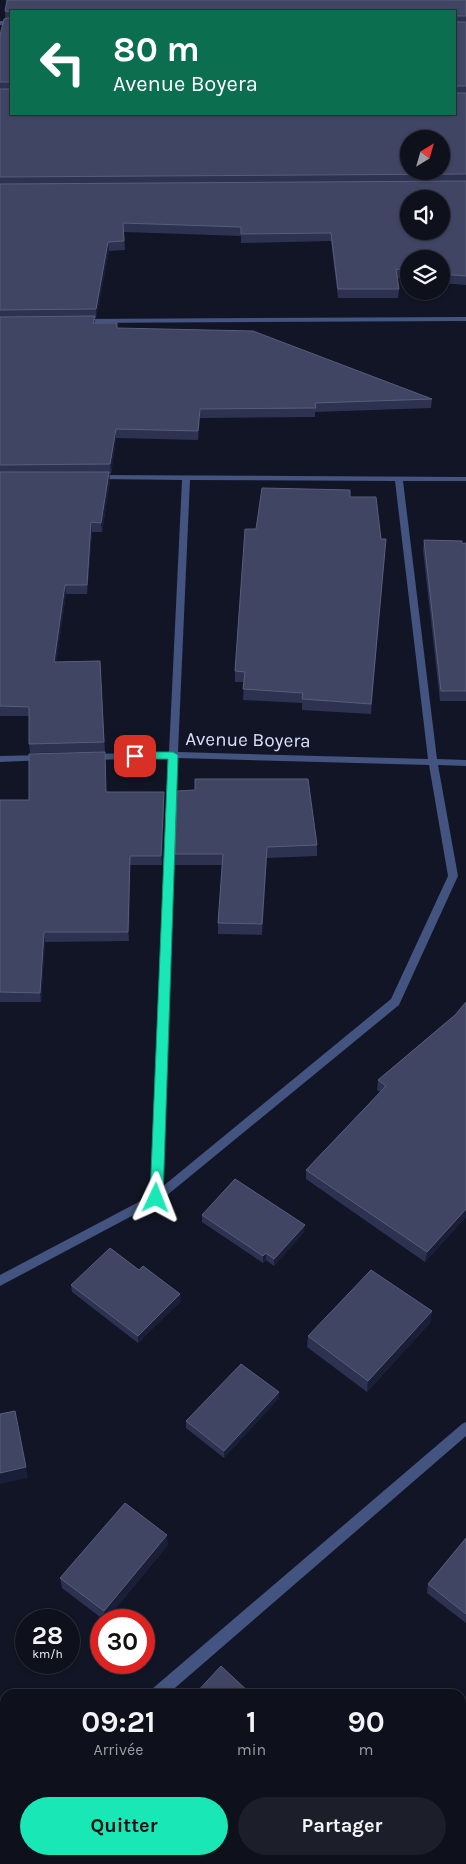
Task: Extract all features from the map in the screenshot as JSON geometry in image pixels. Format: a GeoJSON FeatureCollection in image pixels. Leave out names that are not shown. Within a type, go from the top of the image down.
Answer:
{"type":"FeatureCollection","features":[{"type":"Feature","properties":{"kind":"street"},"geometry":{"type":"LineString","coordinates":[[70,321],[466,318]]}},
{"type":"Feature","properties":{"kind":"street"},"geometry":{"type":"LineString","coordinates":[[88,477],[466,479]]}},
{"type":"Feature","properties":{"kind":"street"},"geometry":{"type":"LineString","coordinates":[[156,1198],[186,478]]}},
{"type":"Feature","properties":{"kind":"street"},"geometry":{"type":"LineString","coordinates":[[0,1281],[156,1198],[395,1002],[453,876],[434,762],[399,479]]}},
{"type":"Feature","properties":{"kind":"street","name":"Avenue Boyera"},"geometry":{"type":"LineString","coordinates":[[87,757],[173,755],[466,762]]}},
{"type":"Feature","properties":{"kind":"street"},"geometry":{"type":"LineString","coordinates":[[0,759],[58,758]]}},
{"type":"Feature","properties":{"kind":"street"},"geometry":{"type":"LineString","coordinates":[[163,1689],[466,1428]]}},
{"type":"Feature","properties":{"kind":"building"},"geometry":{"type":"Polygon","coordinates":[[[7,0],[466,0],[466,16],[456,16],[456,10],[5,11],[7,0]]]}},
{"type":"Feature","properties":{"kind":"building"},"geometry":{"type":"Polygon","coordinates":[[[10,17],[10,82],[0,82],[0,35],[4,19],[10,17]]]}},
{"type":"Feature","properties":{"kind":"building"},"geometry":{"type":"Polygon","coordinates":[[[456,22],[466,22],[466,86],[456,86],[456,22]]]}},
{"type":"Feature","properties":{"kind":"building"},"geometry":{"type":"Polygon","coordinates":[[[0,89],[10,89],[10,115],[456,115],[456,93],[466,93],[466,174],[450,174],[450,130],[400,130],[400,174],[0,177],[0,89]]]}},
{"type":"Feature","properties":{"kind":"building"},"geometry":{"type":"Polygon","coordinates":[[[466,181],[466,276],[450,275],[450,250],[400,250],[400,270],[396,269],[399,289],[338,289],[331,233],[241,234],[241,227],[123,223],[124,241],[108,242],[96,309],[0,310],[0,184],[466,181]]]}},
{"type":"Feature","properties":{"kind":"building"},"geometry":{"type":"Polygon","coordinates":[[[95,316],[93,323],[117,323],[117,328],[253,331],[432,399],[315,403],[316,408],[200,409],[198,431],[116,429],[110,464],[0,465],[0,317],[95,316]]]}},
{"type":"Feature","properties":{"kind":"building"},"geometry":{"type":"Polygon","coordinates":[[[0,472],[109,472],[101,523],[91,522],[87,585],[65,585],[54,662],[100,661],[104,742],[29,744],[29,707],[0,706],[0,472]]]}},
{"type":"Feature","properties":{"kind":"building"},"geometry":{"type":"Polygon","coordinates":[[[262,488],[350,490],[350,497],[376,497],[381,539],[386,539],[371,704],[302,699],[303,693],[243,689],[245,672],[235,671],[245,529],[256,529],[262,488]]]}},
{"type":"Feature","properties":{"kind":"building"},"geometry":{"type":"Polygon","coordinates":[[[424,540],[462,541],[462,544],[466,543],[466,691],[441,691],[424,540]]]}},
{"type":"Feature","properties":{"kind":"building"},"geometry":{"type":"Polygon","coordinates":[[[105,752],[106,792],[164,792],[161,856],[130,856],[128,932],[44,932],[40,993],[0,992],[0,800],[29,800],[29,754],[105,752]]]}},
{"type":"Feature","properties":{"kind":"building"},"geometry":{"type":"Polygon","coordinates":[[[195,779],[308,779],[317,845],[267,847],[262,924],[218,923],[223,854],[175,854],[177,791],[195,790],[195,779]]]}},
{"type":"Feature","properties":{"kind":"building"},"geometry":{"type":"Polygon","coordinates":[[[466,1002],[466,1209],[427,1252],[306,1170],[386,1086],[378,1080],[455,1015],[466,1002]]]}},
{"type":"Feature","properties":{"kind":"building"},"geometry":{"type":"Polygon","coordinates":[[[235,1179],[305,1225],[274,1259],[266,1253],[263,1256],[202,1215],[235,1179]]]}},
{"type":"Feature","properties":{"kind":"building"},"geometry":{"type":"Polygon","coordinates":[[[110,1248],[139,1270],[143,1266],[180,1294],[138,1336],[71,1285],[110,1248]]]}},
{"type":"Feature","properties":{"kind":"building"},"geometry":{"type":"Polygon","coordinates":[[[371,1270],[432,1311],[368,1381],[308,1336],[371,1270]]]}},
{"type":"Feature","properties":{"kind":"building"},"geometry":{"type":"Polygon","coordinates":[[[241,1364],[279,1392],[224,1451],[186,1421],[241,1364]]]}},
{"type":"Feature","properties":{"kind":"building"},"geometry":{"type":"Polygon","coordinates":[[[15,1411],[26,1467],[0,1473],[0,1414],[15,1411]]]}},
{"type":"Feature","properties":{"kind":"building"},"geometry":{"type":"Polygon","coordinates":[[[125,1503],[167,1535],[106,1609],[101,1609],[60,1578],[125,1503]]]}},
{"type":"Feature","properties":{"kind":"building"},"geometry":{"type":"Polygon","coordinates":[[[466,1538],[466,1614],[428,1584],[466,1538]]]}},
{"type":"Feature","properties":{"kind":"building"},"geometry":{"type":"Polygon","coordinates":[[[221,1666],[246,1689],[200,1689],[221,1666]]]}},
{"type":"Feature","properties":{"kind":"route"},"geometry":{"type":"LineString","coordinates":[[135,756],[173,755],[156,1198]]}}]}
